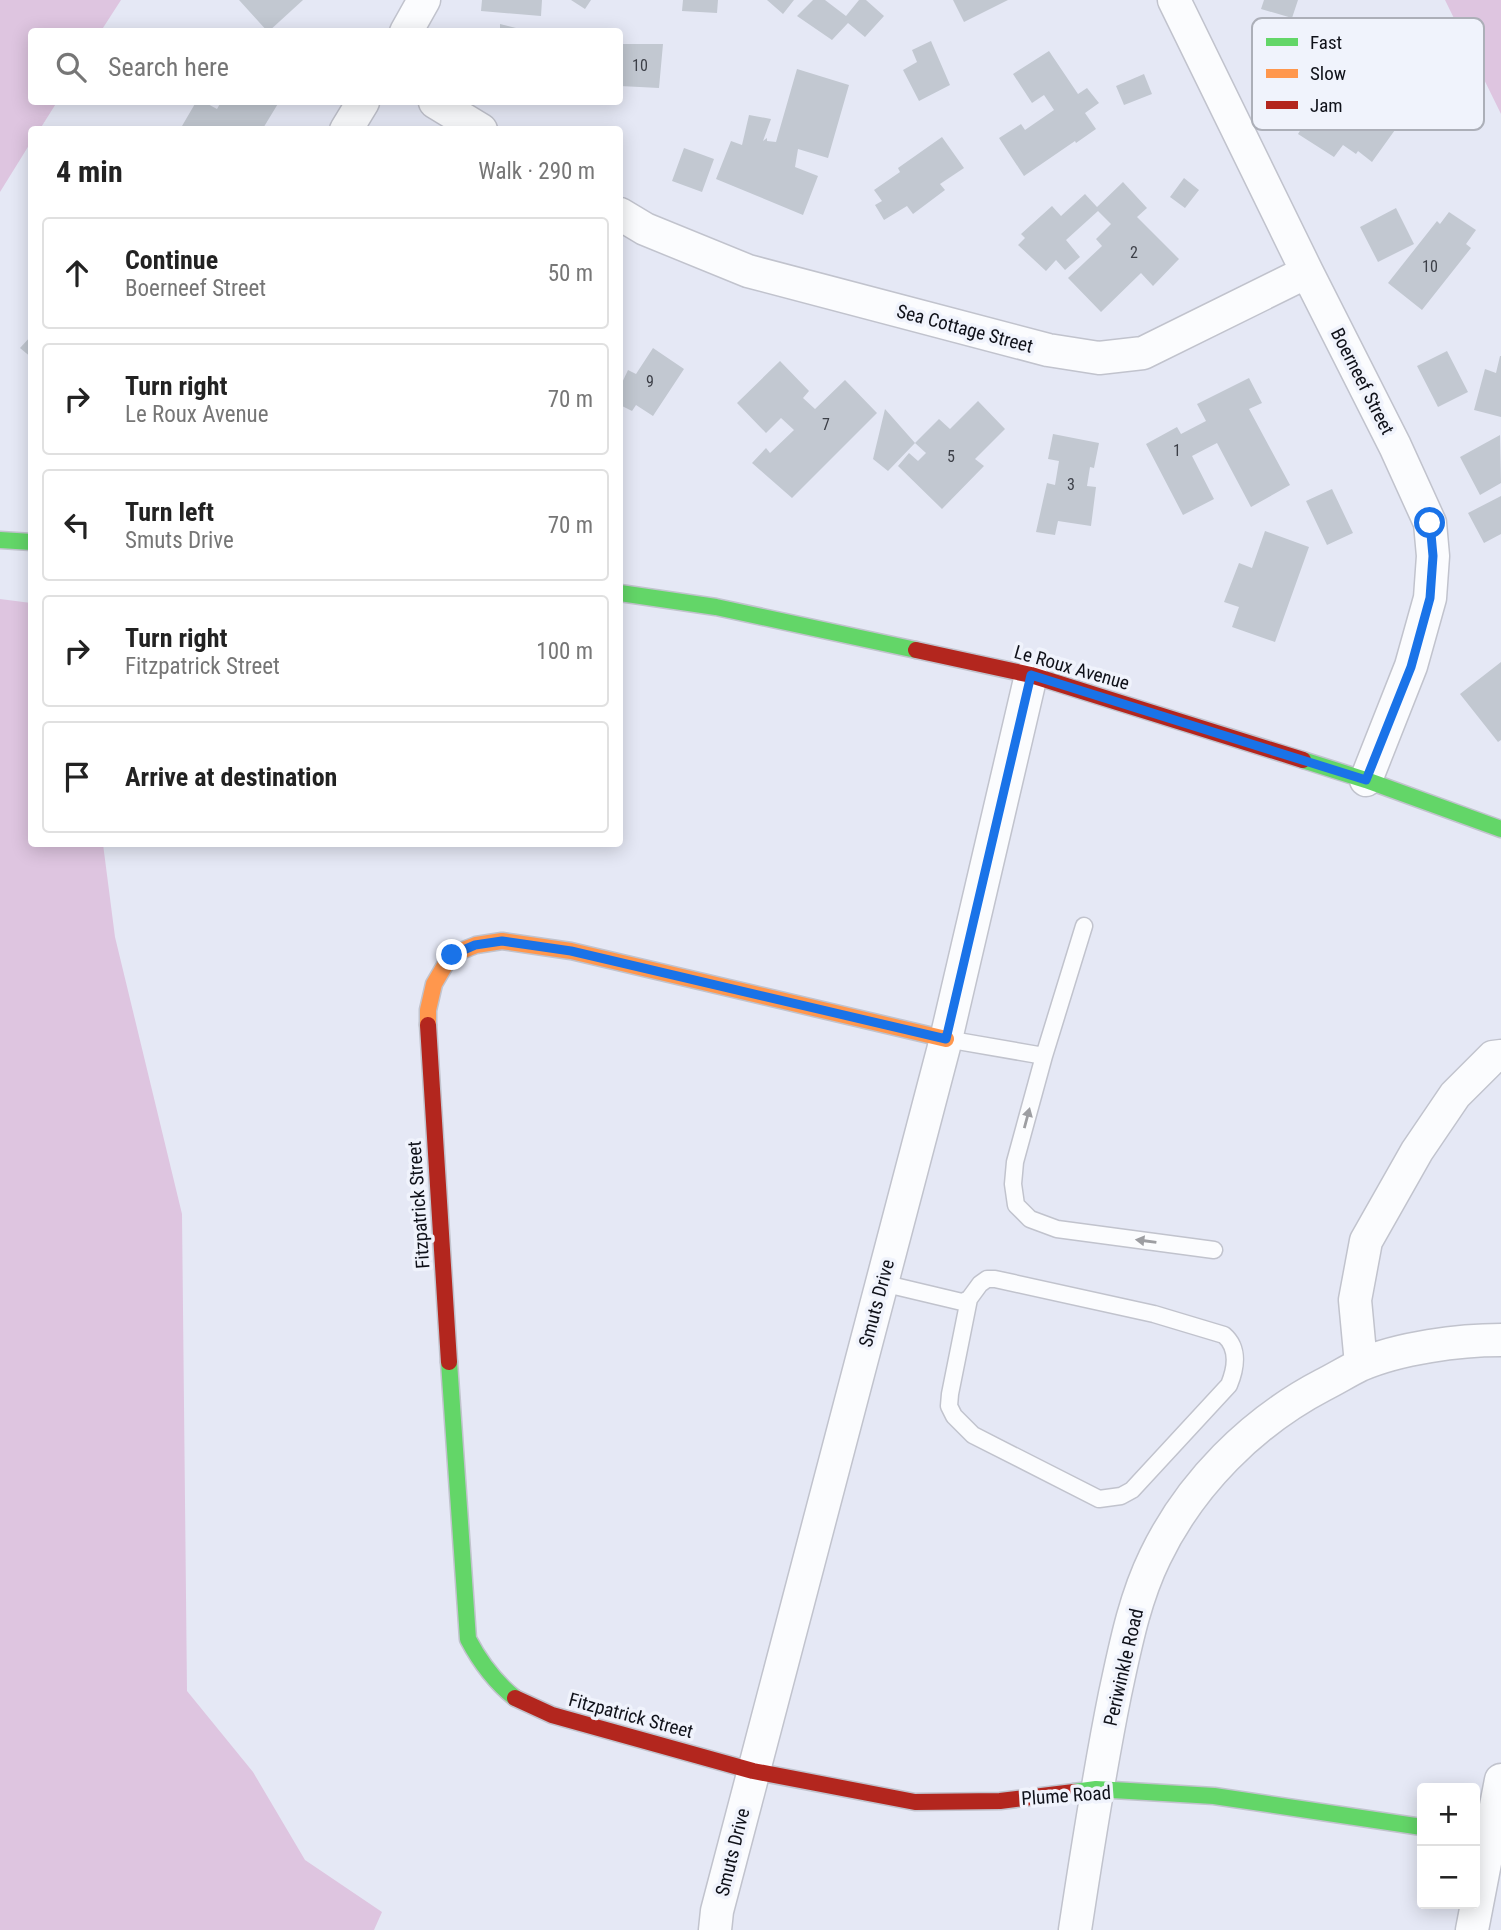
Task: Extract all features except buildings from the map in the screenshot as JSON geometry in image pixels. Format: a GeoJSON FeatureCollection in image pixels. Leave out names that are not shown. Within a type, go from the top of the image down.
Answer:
{"type":"FeatureCollection","features":[{"type":"Feature","properties":{"kind":"street"},"geometry":{"type":"LineString","coordinates":[[408,28],[424,0]]}},
{"type":"Feature","properties":{"kind":"street","name":"Boerneef Street"},"geometry":{"type":"LineString","coordinates":[[1174,0],[1395,446],[1430,523],[1433,556],[1430,598],[1411,667],[1366,780]]}},
{"type":"Feature","properties":{"kind":"street"},"geometry":{"type":"LineString","coordinates":[[348,126],[361,105]]}},
{"type":"Feature","properties":{"kind":"street"},"geometry":{"type":"LineString","coordinates":[[440,105],[474,126]]}},
{"type":"Feature","properties":{"kind":"street","name":"Sea Cottage Street"},"geometry":{"type":"LineString","coordinates":[[623,216],[645,229],[748,271],[1048,350],[1099,358],[1143,353],[1307,272]]}},
{"type":"Feature","properties":{"kind":"street"},"geometry":{"type":"LineString","coordinates":[[0,540],[28,542]]}},
{"type":"Feature","properties":{"kind":"street","name":"Le Roux Avenue"},"geometry":{"type":"LineString","coordinates":[[623,593],[716,607],[1031,675],[1366,780],[1501,828]]}},
{"type":"Feature","properties":{"kind":"street","name":"Smuts Drive"},"geometry":{"type":"LineString","coordinates":[[715,1930],[717,1911],[752,1771],[946,1039],[1031,675]]}},
{"type":"Feature","properties":{"kind":"street","name":"Fitzpatrick Street"},"geometry":{"type":"LineString","coordinates":[[752,1771],[552,1715],[516,1699],[490,1674],[468,1639],[429,1056],[428,1010],[434,984],[452,955],[475,945],[502,941],[571,951],[946,1039]]}},
{"type":"Feature","properties":{"kind":"street"},"geometry":{"type":"LineString","coordinates":[[1362,1364],[1355,1300],[1366,1241],[1417,1152],[1455,1095],[1493,1058],[1501,1056]]}},
{"type":"Feature","properties":{"kind":"street","name":"Periwinkle Road"},"geometry":{"type":"LineString","coordinates":[[1075,1930],[1096,1789],[1131,1620],[1154,1558],[1173,1522],[1228,1455],[1266,1421],[1303,1396],[1362,1364],[1411,1350],[1447,1343],[1501,1340]]}},
{"type":"Feature","properties":{"kind":"street","name":"Plume Road"},"geometry":{"type":"LineString","coordinates":[[752,1771],[915,1802],[1000,1801],[1096,1789],[1214,1796],[1417,1826]]}},
{"type":"Feature","properties":{"kind":"street"},"geometry":{"type":"LineString","coordinates":[[1472,1930],[1501,1780]]}},
{"type":"Feature","properties":{"kind":"lane"},"geometry":{"type":"LineString","coordinates":[[1084,926],[1015,1162],[1016,1205],[1022,1213],[1038,1223],[1057,1229],[1214,1250]]}},
{"type":"Feature","properties":{"kind":"lane"},"geometry":{"type":"LineString","coordinates":[[946,1039],[1044,1056]]}},
{"type":"Feature","properties":{"kind":"lane"},"geometry":{"type":"LineString","coordinates":[[882,1283],[962,1303],[969,1299],[979,1284],[987,1279],[995,1279],[1154,1314],[1224,1335],[1231,1341],[1234,1349],[1235,1371],[1229,1385],[1132,1490],[1121,1496],[1099,1499],[973,1435],[954,1416],[949,1406],[950,1394],[969,1299]]}},
{"type":"Feature","properties":{"kind":"shaded area"},"geometry":{"type":"Polygon","coordinates":[[[0,0],[121,0],[103,28],[28,28],[28,105],[55,105],[42,126],[28,126],[28,147],[0,192],[0,0]]]}},
{"type":"Feature","properties":{"kind":"shaded area"},"geometry":{"type":"Polygon","coordinates":[[[1445,0],[1501,0],[1501,114],[1484,79],[1484,18],[1454,18],[1445,0]]]}},
{"type":"Feature","properties":{"kind":"shaded area"},"geometry":{"type":"Polygon","coordinates":[[[0,599],[28,603],[28,847],[103,847],[115,937],[182,1214],[187,1691],[253,1772],[305,1860],[382,1912],[374,1930],[0,1930],[0,599]]]}},
{"type":"Feature","properties":{"kind":"traffic: fast"},"geometry":{"type":"LineString","coordinates":[[0,540],[28,542]]}},
{"type":"Feature","properties":{"kind":"traffic: fast"},"geometry":{"type":"LineString","coordinates":[[623,593],[716,607],[916,650]]}},
{"type":"Feature","properties":{"kind":"traffic: fast"},"geometry":{"type":"LineString","coordinates":[[1303,760],[1501,829]]}},
{"type":"Feature","properties":{"kind":"traffic: fast"},"geometry":{"type":"LineString","coordinates":[[449,1362],[468,1639],[488,1671],[515,1698]]}},
{"type":"Feature","properties":{"kind":"traffic: fast"},"geometry":{"type":"LineString","coordinates":[[1074,1792],[1096,1789],[1214,1796],[1417,1826]]}},
{"type":"Feature","properties":{"kind":"traffic: slow"},"geometry":{"type":"LineString","coordinates":[[428,1025],[428,1010],[434,984],[451,955],[476,945],[502,941],[571,951],[946,1039]]}},
{"type":"Feature","properties":{"kind":"traffic: jam"},"geometry":{"type":"LineString","coordinates":[[916,650],[1031,675],[1303,760]]}},
{"type":"Feature","properties":{"kind":"traffic: jam"},"geometry":{"type":"LineString","coordinates":[[428,1025],[449,1362]]}},
{"type":"Feature","properties":{"kind":"traffic: jam"},"geometry":{"type":"LineString","coordinates":[[515,1698],[552,1715],[753,1771],[915,1802],[1000,1801],[1074,1792]]}},
{"type":"Feature","properties":{"kind":"route"},"geometry":{"type":"LineString","coordinates":[[452,955],[475,945],[502,941],[571,951],[946,1039],[1031,675],[1366,780],[1411,667],[1430,598],[1433,556],[1430,523]]}}]}
